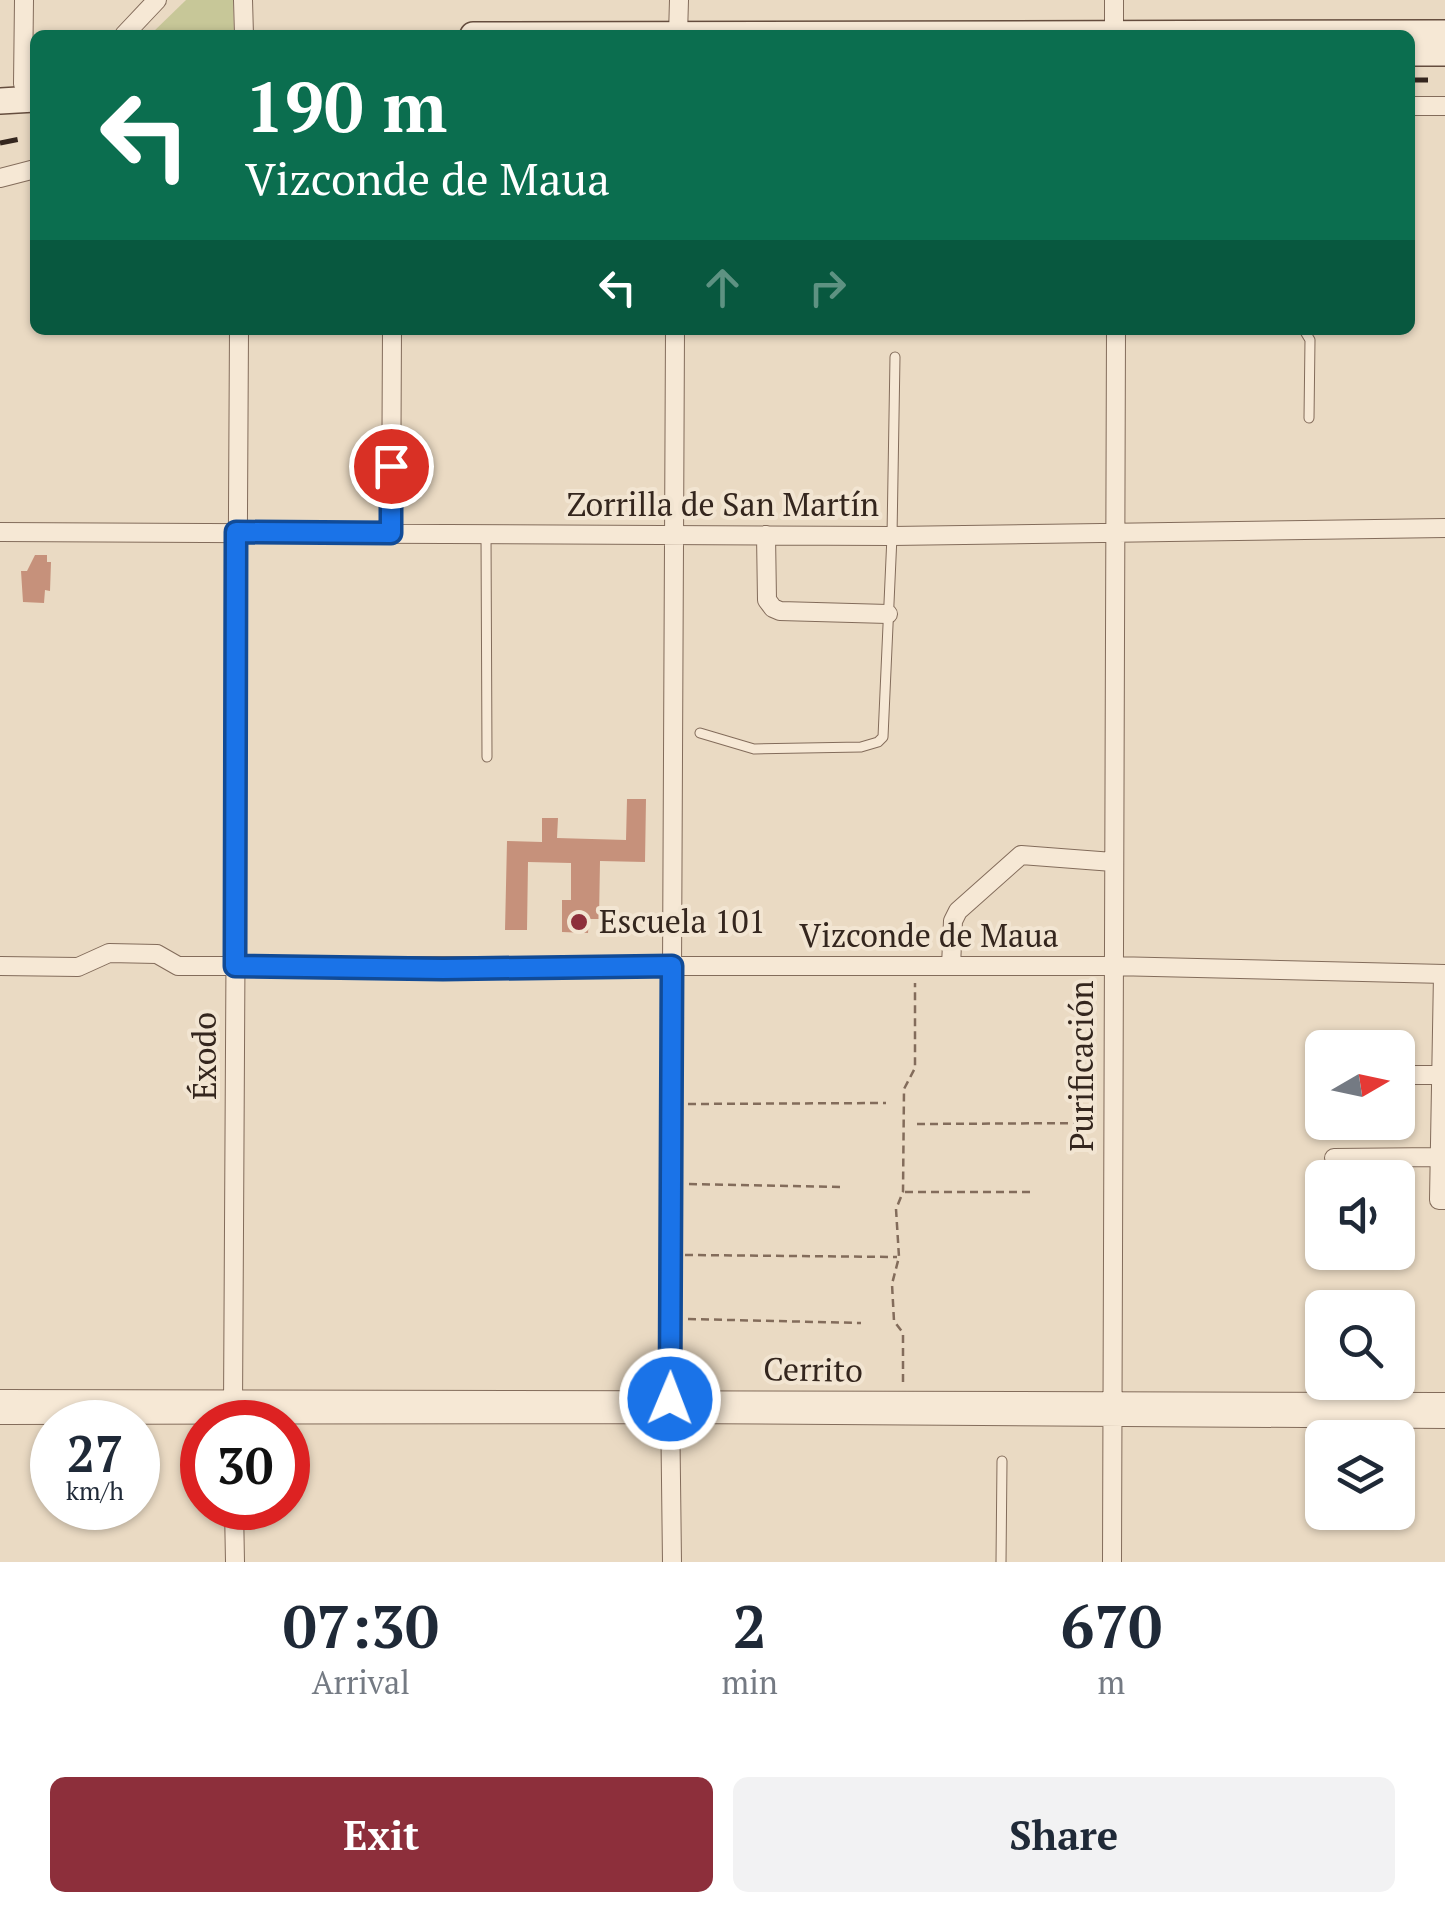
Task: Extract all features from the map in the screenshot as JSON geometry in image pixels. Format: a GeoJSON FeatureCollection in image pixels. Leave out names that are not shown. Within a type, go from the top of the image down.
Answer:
{"type":"FeatureCollection","features":[{"type":"Feature","properties":{"kind":"street"},"geometry":{"type":"LineString","coordinates":[[0,100],[23,88],[24,0]]}},
{"type":"Feature","properties":{"kind":"street"},"geometry":{"type":"LineString","coordinates":[[129,30],[157,0]]}},
{"type":"Feature","properties":{"kind":"street"},"geometry":{"type":"LineString","coordinates":[[243,0],[244,30]]}},
{"type":"Feature","properties":{"kind":"street"},"geometry":{"type":"LineString","coordinates":[[678,0],[678,30]]}},
{"type":"Feature","properties":{"kind":"street"},"geometry":{"type":"LineString","coordinates":[[1114,0],[1114,30]]}},
{"type":"Feature","properties":{"kind":"street"},"geometry":{"type":"LineString","coordinates":[[1415,32],[1445,32]]}},
{"type":"Feature","properties":{"kind":"street"},"geometry":{"type":"LineString","coordinates":[[1415,53],[1445,53]]}},
{"type":"Feature","properties":{"kind":"street"},"geometry":{"type":"LineString","coordinates":[[1415,106],[1445,106]]}},
{"type":"Feature","properties":{"kind":"street"},"geometry":{"type":"LineString","coordinates":[[0,178],[30,171]]}},
{"type":"Feature","properties":{"kind":"street","name":"Éxodo"},"geometry":{"type":"LineString","coordinates":[[233,1400],[238,335]]}},
{"type":"Feature","properties":{"kind":"street"},"geometry":{"type":"LineString","coordinates":[[391,533],[392,335]]}},
{"type":"Feature","properties":{"kind":"street"},"geometry":{"type":"LineString","coordinates":[[672,1562],[674,335]]}},
{"type":"Feature","properties":{"kind":"street","name":"Purificación"},"geometry":{"type":"LineString","coordinates":[[1112,1562],[1116,335]]}},
{"type":"Feature","properties":{"kind":"street","name":"Zorrilla de San Martín"},"geometry":{"type":"LineString","coordinates":[[0,532],[892,536],[1445,528]]}},
{"type":"Feature","properties":{"kind":"street"},"geometry":{"type":"LineString","coordinates":[[766,535],[767,600],[773,608],[888,614]]}},
{"type":"Feature","properties":{"kind":"street"},"geometry":{"type":"LineString","coordinates":[[952,966],[953,921],[958,911],[1021,855],[1112,862]]}},
{"type":"Feature","properties":{"kind":"street","name":"Vizconde de Maua"},"geometry":{"type":"LineString","coordinates":[[0,966],[78,967],[108,953],[157,954],[178,966],[1112,966],[1444,974]]}},
{"type":"Feature","properties":{"kind":"street"},"geometry":{"type":"LineString","coordinates":[[1444,974],[1438,1200],[1445,1200]]}},
{"type":"Feature","properties":{"kind":"street"},"geometry":{"type":"LineString","coordinates":[[1415,1075],[1441,1076]]}},
{"type":"Feature","properties":{"kind":"street"},"geometry":{"type":"LineString","coordinates":[[1334,1158],[1440,1157]]}},
{"type":"Feature","properties":{"kind":"street","name":"Cerrito"},"geometry":{"type":"LineString","coordinates":[[0,1399],[180,1409]]}},
{"type":"Feature","properties":{"kind":"street","name":"Cerrito"},"geometry":{"type":"LineString","coordinates":[[310,1411],[904,1401],[1445,1418]]}},
{"type":"Feature","properties":{"kind":"street","name":"Cerrito"},"geometry":{"type":"LineString","coordinates":[[670,1406],[1113,1408],[1445,1402]]}},
{"type":"Feature","properties":{"kind":"street","name":"Cerrito"},"geometry":{"type":"LineString","coordinates":[[0,1415],[180,1413]]}},
{"type":"Feature","properties":{"kind":"street"},"geometry":{"type":"LineString","coordinates":[[234,1530],[234,1562]]}},
{"type":"Feature","properties":{"kind":"lane"},"geometry":{"type":"LineString","coordinates":[[1307,335],[1308,418]]}},
{"type":"Feature","properties":{"kind":"lane"},"geometry":{"type":"LineString","coordinates":[[700,733],[754,750],[861,747],[878,742],[886,730],[895,357]]}},
{"type":"Feature","properties":{"kind":"lane"},"geometry":{"type":"LineString","coordinates":[[486,534],[487,757]]}},
{"type":"Feature","properties":{"kind":"lane"},"geometry":{"type":"LineString","coordinates":[[1002,1462],[1002,1562]]}},
{"type":"Feature","properties":{"kind":"path"},"geometry":{"type":"LineString","coordinates":[[904,1401],[903,1332],[894,1322],[892,1284],[899,1257],[896,1209],[903,1192],[904,1089],[915,1068],[914,966]]}},
{"type":"Feature","properties":{"kind":"path"},"geometry":{"type":"LineString","coordinates":[[672,1104],[886,1103]]}},
{"type":"Feature","properties":{"kind":"path"},"geometry":{"type":"LineString","coordinates":[[916,1124],[1112,1122]]}},
{"type":"Feature","properties":{"kind":"path"},"geometry":{"type":"LineString","coordinates":[[671,1184],[842,1187]]}},
{"type":"Feature","properties":{"kind":"path"},"geometry":{"type":"LineString","coordinates":[[903,1192],[1034,1192]]}},
{"type":"Feature","properties":{"kind":"path"},"geometry":{"type":"LineString","coordinates":[[672,1255],[899,1257]]}},
{"type":"Feature","properties":{"kind":"path"},"geometry":{"type":"LineString","coordinates":[[671,1318],[862,1322]]}},
{"type":"Feature","properties":{"kind":"green space"},"geometry":{"type":"Polygon","coordinates":[[[186,0],[233,0],[234,30],[155,30],[186,0]]]}},
{"type":"Feature","properties":{"kind":"building"},"geometry":{"type":"Polygon","coordinates":[[[35,555],[47,555],[47,562],[51,562],[50,591],[45,590],[44,603],[23,602],[21,571],[27,571],[35,555]]]}},
{"type":"Feature","properties":{"kind":"building"},"geometry":{"type":"Polygon","coordinates":[[[627,799],[646,799],[645,862],[600,861],[599,919],[589,919],[588,933],[562,932],[562,900],[571,900],[571,863],[528,862],[527,930],[505,930],[507,841],[542,842],[542,818],[558,818],[557,838],[626,840],[627,799]]]}},
{"type":"Feature","properties":{"kind":"railway"},"geometry":{"type":"LineString","coordinates":[[1415,80],[1445,80]]}},
{"type":"Feature","properties":{"kind":"railway"},"geometry":{"type":"LineString","coordinates":[[0,143],[30,137]]}},
{"type":"Feature","properties":{"kind":"place","name":"Escuela 101"},"geometry":{"type":"Point","coordinates":[579,922]}},
{"type":"Feature","properties":{"kind":"route"},"geometry":{"type":"LineString","coordinates":[[391,466],[391,533],[236,532],[235,966],[672,966],[670,1399]]}}]}
